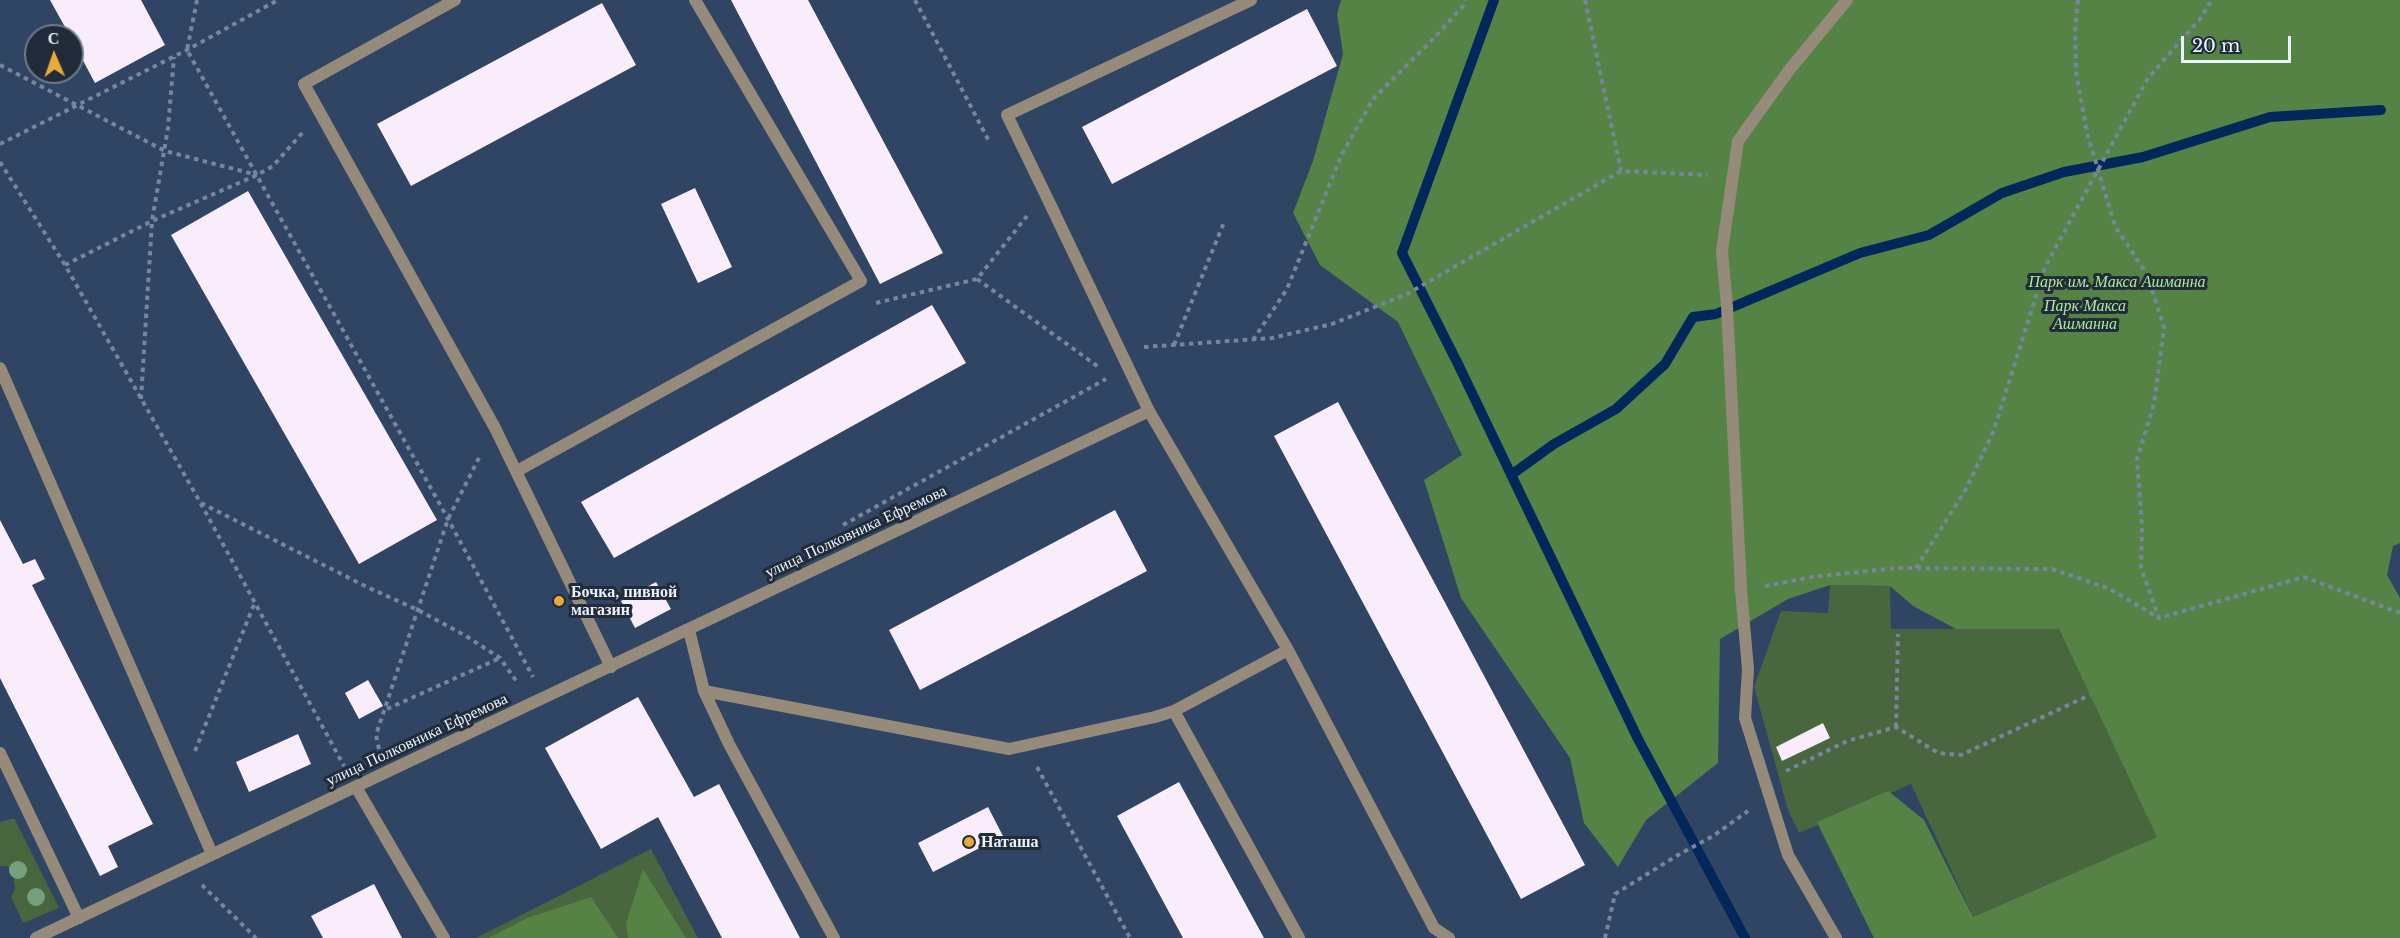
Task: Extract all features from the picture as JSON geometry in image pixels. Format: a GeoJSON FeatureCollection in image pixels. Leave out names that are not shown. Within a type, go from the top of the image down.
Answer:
{"type":"FeatureCollection","features":[{"type":"Feature","properties":{"kind":"street"},"geometry":{"type":"LineString","coordinates":[[455,0],[304,84],[495,428],[611,667]]}},
{"type":"Feature","properties":{"kind":"street"},"geometry":{"type":"LineString","coordinates":[[517,471],[861,280],[695,0]]}},
{"type":"Feature","properties":{"kind":"street"},"geometry":{"type":"LineString","coordinates":[[1251,0],[1007,115],[1149,411],[1287,650],[1434,928],[1449,938]]}},
{"type":"Feature","properties":{"kind":"street"},"geometry":{"type":"LineString","coordinates":[[1836,938],[1788,855],[1745,717],[1748,669],[1741,590],[1727,306],[1722,251],[1738,141],[1790,69],[1847,0]]}},
{"type":"Feature","properties":{"kind":"street"},"geometry":{"type":"LineString","coordinates":[[0,368],[212,854]]}},
{"type":"Feature","properties":{"kind":"street","name":"улица Полковника Ефремова"},"geometry":{"type":"LineString","coordinates":[[36,938],[1149,411]]}},
{"type":"Feature","properties":{"kind":"street"},"geometry":{"type":"LineString","coordinates":[[689,630],[704,691],[729,744],[834,938]]}},
{"type":"Feature","properties":{"kind":"street"},"geometry":{"type":"LineString","coordinates":[[704,691],[1009,749],[1174,711],[1287,650]]}},
{"type":"Feature","properties":{"kind":"street"},"geometry":{"type":"LineString","coordinates":[[1174,711],[1299,938]]}},
{"type":"Feature","properties":{"kind":"street"},"geometry":{"type":"LineString","coordinates":[[0,753],[79,918]]}},
{"type":"Feature","properties":{"kind":"street"},"geometry":{"type":"LineString","coordinates":[[356,787],[444,938]]}},
{"type":"Feature","properties":{"kind":"path"},"geometry":{"type":"LineString","coordinates":[[196,0],[187,50],[545,698]]}},
{"type":"Feature","properties":{"kind":"path"},"geometry":{"type":"LineString","coordinates":[[0,144],[174,57],[278,0]]}},
{"type":"Feature","properties":{"kind":"path"},"geometry":{"type":"LineString","coordinates":[[915,0],[990,143]]}},
{"type":"Feature","properties":{"kind":"path"},"geometry":{"type":"LineString","coordinates":[[1253,340],[1287,289],[1342,154],[1373,99],[1434,38],[1463,6],[1465,0]]}},
{"type":"Feature","properties":{"kind":"path"},"geometry":{"type":"LineString","coordinates":[[1585,0],[1600,64],[1620,171]]}},
{"type":"Feature","properties":{"kind":"path"},"geometry":{"type":"LineString","coordinates":[[2078,0],[2075,29],[2076,72],[2087,133],[2115,226],[2148,276],[2164,328],[2154,404],[2137,459],[2142,527],[2141,568],[2159,618]]}},
{"type":"Feature","properties":{"kind":"path"},"geometry":{"type":"LineString","coordinates":[[1916,568],[1965,489],[1994,430],[2044,267],[2148,78],[2200,19],[2212,0]]}},
{"type":"Feature","properties":{"kind":"path"},"geometry":{"type":"LineString","coordinates":[[141,400],[152,221],[165,151],[174,57]]}},
{"type":"Feature","properties":{"kind":"path"},"geometry":{"type":"LineString","coordinates":[[0,65],[79,104],[165,151],[257,175]]}},
{"type":"Feature","properties":{"kind":"path"},"geometry":{"type":"LineString","coordinates":[[65,265],[152,221],[273,166],[320,113]]}},
{"type":"Feature","properties":{"kind":"path"},"geometry":{"type":"LineString","coordinates":[[0,162],[65,265],[200,502],[356,787]]}},
{"type":"Feature","properties":{"kind":"path"},"geometry":{"type":"LineString","coordinates":[[1119,348],[1272,339],[1332,324],[1407,294],[1620,171],[1732,176]]}},
{"type":"Feature","properties":{"kind":"path"},"geometry":{"type":"LineString","coordinates":[[836,294],[875,303],[977,279],[1028,215]]}},
{"type":"Feature","properties":{"kind":"path"},"geometry":{"type":"LineString","coordinates":[[1174,345],[1225,220]]}},
{"type":"Feature","properties":{"kind":"path"},"geometry":{"type":"LineString","coordinates":[[977,279],[1102,369]]}},
{"type":"Feature","properties":{"kind":"path"},"geometry":{"type":"LineString","coordinates":[[841,526],[1111,376]]}},
{"type":"Feature","properties":{"kind":"path"},"geometry":{"type":"LineString","coordinates":[[385,774],[376,735],[448,519],[495,428]]}},
{"type":"Feature","properties":{"kind":"path"},"geometry":{"type":"LineString","coordinates":[[200,502],[367,587],[418,610],[500,658],[532,704]]}},
{"type":"Feature","properties":{"kind":"path"},"geometry":{"type":"LineString","coordinates":[[1741,590],[1812,577],[1896,568],[2052,569],[2110,589],[2159,618],[2304,577],[2400,613]]}},
{"type":"Feature","properties":{"kind":"path"},"geometry":{"type":"LineString","coordinates":[[182,785],[255,602]]}},
{"type":"Feature","properties":{"kind":"path"},"geometry":{"type":"LineString","coordinates":[[1896,727],[1898,634]]}},
{"type":"Feature","properties":{"kind":"path"},"geometry":{"type":"LineString","coordinates":[[386,709],[500,658]]}},
{"type":"Feature","properties":{"kind":"path"},"geometry":{"type":"LineString","coordinates":[[1778,776],[1847,741],[1896,727],[1938,753],[1961,755],[2090,694]]}},
{"type":"Feature","properties":{"kind":"path"},"geometry":{"type":"LineString","coordinates":[[1025,745],[1130,938]]}},
{"type":"Feature","properties":{"kind":"path"},"geometry":{"type":"LineString","coordinates":[[1605,938],[1615,894],[1678,855],[1713,837],[1768,796]]}},
{"type":"Feature","properties":{"kind":"path"},"geometry":{"type":"LineString","coordinates":[[184,868],[256,938]]}},
{"type":"Feature","properties":{"kind":"green space","name":"Парк Макса Ашманна"},"geometry":{"type":"Polygon","coordinates":[[[1341,0],[2400,0],[2400,543],[2393,546],[2387,575],[2400,598],[2400,938],[1874,938],[1817,822],[1888,791],[1924,820],[1973,917],[2157,837],[2059,629],[1956,629],[1913,606],[1890,586],[1830,585],[1788,599],[1720,639],[1718,763],[1646,820],[1618,867],[1584,823],[1570,758],[1461,598],[1424,480],[1462,455],[1398,322],[1320,265],[1293,213],[1313,161],[1343,54],[1337,14],[1341,0]]]}},
{"type":"Feature","properties":{"kind":"green space"},"geometry":{"type":"Polygon","coordinates":[[[1830,585],[1890,586],[1891,629],[2059,629],[2158,837],[1973,917],[1911,784],[1891,793],[1924,820],[1971,927],[2155,938],[1874,938],[1818,825],[1799,833],[1788,810],[1754,687],[1781,611],[1828,613],[1830,585]]]}},
{"type":"Feature","properties":{"kind":"green space"},"geometry":{"type":"Polygon","coordinates":[[[14,818],[59,908],[23,923],[11,897],[15,889],[13,871],[7,866],[0,866],[0,822],[14,818]]]}},
{"type":"Feature","properties":{"kind":"green space"},"geometry":{"type":"Polygon","coordinates":[[[651,849],[698,938],[476,938],[651,849]]]}},
{"type":"Feature","properties":{"kind":"green space"},"geometry":{"type":"Polygon","coordinates":[[[643,869],[686,938],[628,938],[626,924],[643,869]]]}},
{"type":"Feature","properties":{"kind":"green space"},"geometry":{"type":"Polygon","coordinates":[[[591,897],[618,938],[489,938],[527,918],[591,897]]]}},
{"type":"Feature","properties":{"kind":"building"},"geometry":{"type":"Polygon","coordinates":[[[50,0],[141,0],[165,45],[95,83],[84,62],[84,24],[63,24],[50,0]]]}},
{"type":"Feature","properties":{"kind":"building"},"geometry":{"type":"Polygon","coordinates":[[[731,0],[808,0],[943,253],[880,284],[731,0]]]}},
{"type":"Feature","properties":{"kind":"building"},"geometry":{"type":"Polygon","coordinates":[[[602,3],[636,65],[411,186],[377,124],[602,3]]]}},
{"type":"Feature","properties":{"kind":"building"},"geometry":{"type":"Polygon","coordinates":[[[1307,9],[1337,66],[1112,184],[1082,127],[1307,9]]]}},
{"type":"Feature","properties":{"kind":"building"},"geometry":{"type":"Polygon","coordinates":[[[695,188],[732,267],[698,283],[661,204],[695,188]]]}},
{"type":"Feature","properties":{"kind":"building"},"geometry":{"type":"Polygon","coordinates":[[[248,191],[437,520],[359,564],[171,235],[248,191]]]}},
{"type":"Feature","properties":{"kind":"building"},"geometry":{"type":"Polygon","coordinates":[[[932,305],[966,363],[614,558],[581,502],[932,305]]]}},
{"type":"Feature","properties":{"kind":"building"},"geometry":{"type":"Polygon","coordinates":[[[1338,402],[1585,865],[1521,899],[1274,436],[1338,402]]]}},
{"type":"Feature","properties":{"kind":"building"},"geometry":{"type":"Polygon","coordinates":[[[1115,510],[1147,571],[920,690],[889,630],[1115,510]]]}},
{"type":"Feature","properties":{"kind":"building"},"geometry":{"type":"Polygon","coordinates":[[[0,520],[23,564],[35,559],[45,579],[32,585],[153,824],[108,846],[118,867],[100,876],[0,678],[0,520]]]}},
{"type":"Feature","properties":{"kind":"building"},"geometry":{"type":"Polygon","coordinates":[[[656,582],[671,609],[635,628],[621,601],[656,582]]]}},
{"type":"Feature","properties":{"kind":"building"},"geometry":{"type":"Polygon","coordinates":[[[368,680],[383,706],[359,719],[345,693],[368,680]]]}},
{"type":"Feature","properties":{"kind":"building"},"geometry":{"type":"Polygon","coordinates":[[[638,697],[694,797],[719,784],[800,938],[722,938],[658,817],[601,849],[545,748],[638,697]]]}},
{"type":"Feature","properties":{"kind":"building"},"geometry":{"type":"Polygon","coordinates":[[[1823,723],[1830,738],[1782,761],[1776,747],[1823,723]]]}},
{"type":"Feature","properties":{"kind":"building"},"geometry":{"type":"Polygon","coordinates":[[[298,734],[311,764],[249,792],[236,762],[298,734]]]}},
{"type":"Feature","properties":{"kind":"building"},"geometry":{"type":"Polygon","coordinates":[[[1179,782],[1264,938],[1183,938],[1117,816],[1179,782]]]}},
{"type":"Feature","properties":{"kind":"building"},"geometry":{"type":"Polygon","coordinates":[[[988,807],[1003,836],[933,872],[918,843],[988,807]]]}},
{"type":"Feature","properties":{"kind":"building"},"geometry":{"type":"Polygon","coordinates":[[[374,884],[402,938],[323,938],[311,916],[374,884]]]}},
{"type":"Feature","properties":{"kind":"waterway"},"geometry":{"type":"LineString","coordinates":[[1494,0],[1402,253],[1458,364],[1638,739],[1745,938]]}},
{"type":"Feature","properties":{"kind":"waterway"},"geometry":{"type":"LineString","coordinates":[[1511,475],[1554,444],[1616,409],[1665,364],[1693,317],[1716,314],[1860,253],[1929,235],[2002,193],[2064,172],[2143,157],[2270,117],[2381,110]]}},
{"type":"Feature","properties":{"kind":"place","name":"Бочка, пивной магазин"},"geometry":{"type":"Point","coordinates":[559,601]}},
{"type":"Feature","properties":{"kind":"place","name":"Наташа"},"geometry":{"type":"Point","coordinates":[969,842]}},
{"type":"Feature","properties":{"kind":"park label","name":"Парк им. Макса Ашманна"},"geometry":{"type":"Point","coordinates":[2117,282]}}]}
